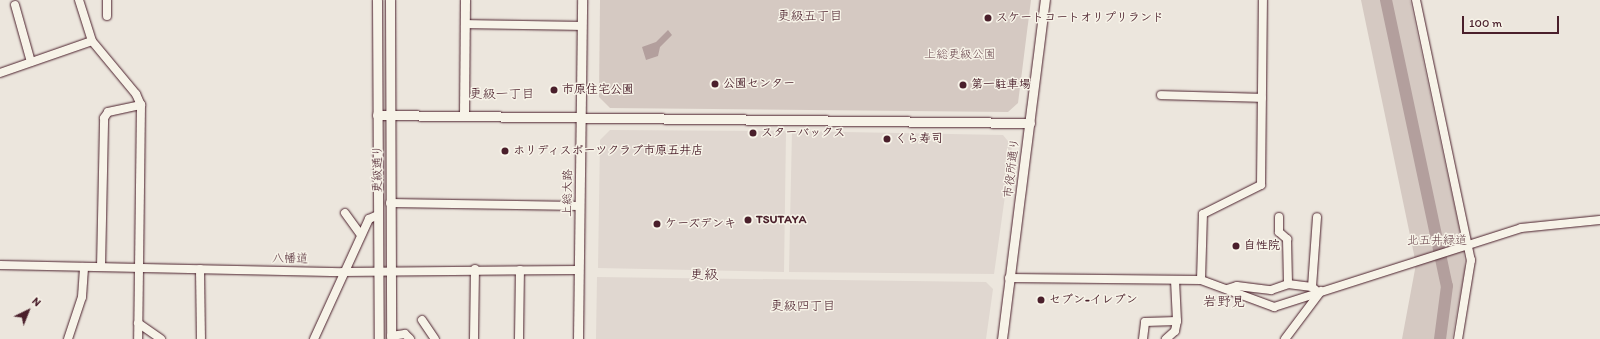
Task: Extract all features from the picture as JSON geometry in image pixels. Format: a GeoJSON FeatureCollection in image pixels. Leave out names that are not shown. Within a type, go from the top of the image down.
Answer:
{"type":"FeatureCollection","features":[{"type":"Feature","properties":{"kind":"street"},"geometry":{"type":"LineString","coordinates":[[79,0],[92,41],[136,94],[141,105],[138,339]]}},
{"type":"Feature","properties":{"kind":"street"},"geometry":{"type":"LineString","coordinates":[[107,16],[108,0]]}},
{"type":"Feature","properties":{"kind":"street","name":"更級通り"},"geometry":{"type":"LineString","coordinates":[[377,0],[379,339]]}},
{"type":"Feature","properties":{"kind":"street","name":"更級通り"},"geometry":{"type":"LineString","coordinates":[[390,0],[391,337]]}},
{"type":"Feature","properties":{"kind":"street"},"geometry":{"type":"LineString","coordinates":[[464,115],[465,0]]}},
{"type":"Feature","properties":{"kind":"street","name":"上総大路"},"geometry":{"type":"LineString","coordinates":[[578,339],[582,0]]}},
{"type":"Feature","properties":{"kind":"street","name":"市役所通り"},"geometry":{"type":"LineString","coordinates":[[1002,339],[1045,0]]}},
{"type":"Feature","properties":{"kind":"street"},"geometry":{"type":"LineString","coordinates":[[1201,280],[1203,214],[1261,184],[1263,0]]}},
{"type":"Feature","properties":{"kind":"street"},"geometry":{"type":"LineString","coordinates":[[1416,0],[1468,246],[1471,269],[1458,339]]}},
{"type":"Feature","properties":{"kind":"street"},"geometry":{"type":"LineString","coordinates":[[15,5],[31,62]]}},
{"type":"Feature","properties":{"kind":"street"},"geometry":{"type":"LineString","coordinates":[[465,24],[581,26]]}},
{"type":"Feature","properties":{"kind":"street"},"geometry":{"type":"LineString","coordinates":[[0,73],[92,41]]}},
{"type":"Feature","properties":{"kind":"street"},"geometry":{"type":"LineString","coordinates":[[1161,95],[1262,98]]}},
{"type":"Feature","properties":{"kind":"street"},"geometry":{"type":"LineString","coordinates":[[101,267],[104,118],[108,112],[141,105]]}},
{"type":"Feature","properties":{"kind":"street"},"geometry":{"type":"LineString","coordinates":[[377,115],[1030,123]]}},
{"type":"Feature","properties":{"kind":"street"},"geometry":{"type":"LineString","coordinates":[[390,203],[580,206]]}},
{"type":"Feature","properties":{"kind":"street"},"geometry":{"type":"LineString","coordinates":[[345,213],[361,235]]}},
{"type":"Feature","properties":{"kind":"street"},"geometry":{"type":"LineString","coordinates":[[314,339],[343,272],[369,219],[378,215]]}},
{"type":"Feature","properties":{"kind":"street"},"geometry":{"type":"LineString","coordinates":[[1279,217],[1279,232],[1287,239],[1288,284]]}},
{"type":"Feature","properties":{"kind":"street"},"geometry":{"type":"LineString","coordinates":[[1289,338],[1317,290],[1317,217]]}},
{"type":"Feature","properties":{"kind":"street"},"geometry":{"type":"LineString","coordinates":[[1010,278],[1201,280],[1274,307],[1317,290],[1422,261],[1521,228],[1600,220]]}},
{"type":"Feature","properties":{"kind":"street","name":"八幡道"},"geometry":{"type":"LineString","coordinates":[[0,265],[343,272],[378,269],[579,270]]}},
{"type":"Feature","properties":{"kind":"street"},"geometry":{"type":"LineString","coordinates":[[68,339],[82,297],[84,267]]}},
{"type":"Feature","properties":{"kind":"street"},"geometry":{"type":"LineString","coordinates":[[474,339],[475,269]]}},
{"type":"Feature","properties":{"kind":"street"},"geometry":{"type":"LineString","coordinates":[[200,270],[201,339]]}},
{"type":"Feature","properties":{"kind":"street"},"geometry":{"type":"LineString","coordinates":[[519,339],[520,270]]}},
{"type":"Feature","properties":{"kind":"street"},"geometry":{"type":"LineString","coordinates":[[1166,339],[1175,331],[1177,321],[1175,280]]}},
{"type":"Feature","properties":{"kind":"street"},"geometry":{"type":"LineString","coordinates":[[1227,289],[1237,286],[1271,290],[1288,284],[1317,290]]}},
{"type":"Feature","properties":{"kind":"street"},"geometry":{"type":"LineString","coordinates":[[422,320],[435,339]]}},
{"type":"Feature","properties":{"kind":"street"},"geometry":{"type":"LineString","coordinates":[[1143,339],[1145,322],[1177,321]]}},
{"type":"Feature","properties":{"kind":"street"},"geometry":{"type":"LineString","coordinates":[[138,323],[162,339]]}},
{"type":"Feature","properties":{"kind":"street"},"geometry":{"type":"LineString","coordinates":[[391,337],[405,334],[410,339]]}},
{"type":"Feature","properties":{"kind":"shaded area"},"geometry":{"type":"Polygon","coordinates":[[[668,30],[672,35],[660,47],[658,56],[646,60],[642,47],[656,42],[668,30]]]}},
{"type":"Feature","properties":{"kind":"shaded area"},"geometry":{"type":"Polygon","coordinates":[[[610,130],[786,131],[784,272],[598,268],[600,140],[610,130]]]}},
{"type":"Feature","properties":{"kind":"shaded area"},"geometry":{"type":"Polygon","coordinates":[[[792,131],[1003,135],[1012,146],[994,274],[789,272],[792,131]]]}},
{"type":"Feature","properties":{"kind":"shaded area"},"geometry":{"type":"Polygon","coordinates":[[[597,277],[986,282],[993,289],[986,339],[596,339],[597,277]]]}},
{"type":"Feature","properties":{"kind":"green space","name":"上総更級公園"},"geometry":{"type":"Polygon","coordinates":[[[600,0],[1031,0],[1018,103],[1008,112],[610,108],[599,97],[600,0]]]}},
{"type":"Feature","properties":{"kind":"green space","name":"北五井緑道"},"geometry":{"type":"Polygon","coordinates":[[[1361,0],[1410,0],[1463,246],[1465,269],[1452,339],[1402,339],[1416,264],[1361,0]]]}},
{"type":"Feature","properties":{"kind":"waterway"},"geometry":{"type":"LineString","coordinates":[[1386,0],[1447,286],[1440,339]]}},
{"type":"Feature","properties":{"kind":"place","name":"スケートコートオリプリランド"},"geometry":{"type":"Point","coordinates":[988,18]}},
{"type":"Feature","properties":{"kind":"place","name":"公園センター"},"geometry":{"type":"Point","coordinates":[715,84]}},
{"type":"Feature","properties":{"kind":"place","name":"第一駐車場"},"geometry":{"type":"Point","coordinates":[963,85]}},
{"type":"Feature","properties":{"kind":"place","name":"市原住宅公園"},"geometry":{"type":"Point","coordinates":[554,90]}},
{"type":"Feature","properties":{"kind":"place","name":"スターバックス"},"geometry":{"type":"Point","coordinates":[753,133]}},
{"type":"Feature","properties":{"kind":"place","name":"くら寿司"},"geometry":{"type":"Point","coordinates":[887,139]}},
{"type":"Feature","properties":{"kind":"place","name":"ホリディスポーツクラブ市原五井店"},"geometry":{"type":"Point","coordinates":[505,151]}},
{"type":"Feature","properties":{"kind":"place","name":"TSUTAYA"},"geometry":{"type":"Point","coordinates":[748,220]}},
{"type":"Feature","properties":{"kind":"place","name":"ケーズデンキ"},"geometry":{"type":"Point","coordinates":[657,224]}},
{"type":"Feature","properties":{"kind":"place","name":"自性院"},"geometry":{"type":"Point","coordinates":[1236,246]}},
{"type":"Feature","properties":{"kind":"place","name":"セブン-イレブン"},"geometry":{"type":"Point","coordinates":[1041,300]}},
{"type":"Feature","properties":{"kind":"district","name":"更級五丁目"},"geometry":{"type":"Point","coordinates":[810,16]}},
{"type":"Feature","properties":{"kind":"district","name":"更級一丁目"},"geometry":{"type":"Point","coordinates":[502,94]}},
{"type":"Feature","properties":{"kind":"district","name":"更級"},"geometry":{"type":"Point","coordinates":[704,275]}},
{"type":"Feature","properties":{"kind":"district","name":"岩野見"},"geometry":{"type":"Point","coordinates":[1224,302]}},
{"type":"Feature","properties":{"kind":"district","name":"更級四丁目"},"geometry":{"type":"Point","coordinates":[803,306]}}]}
